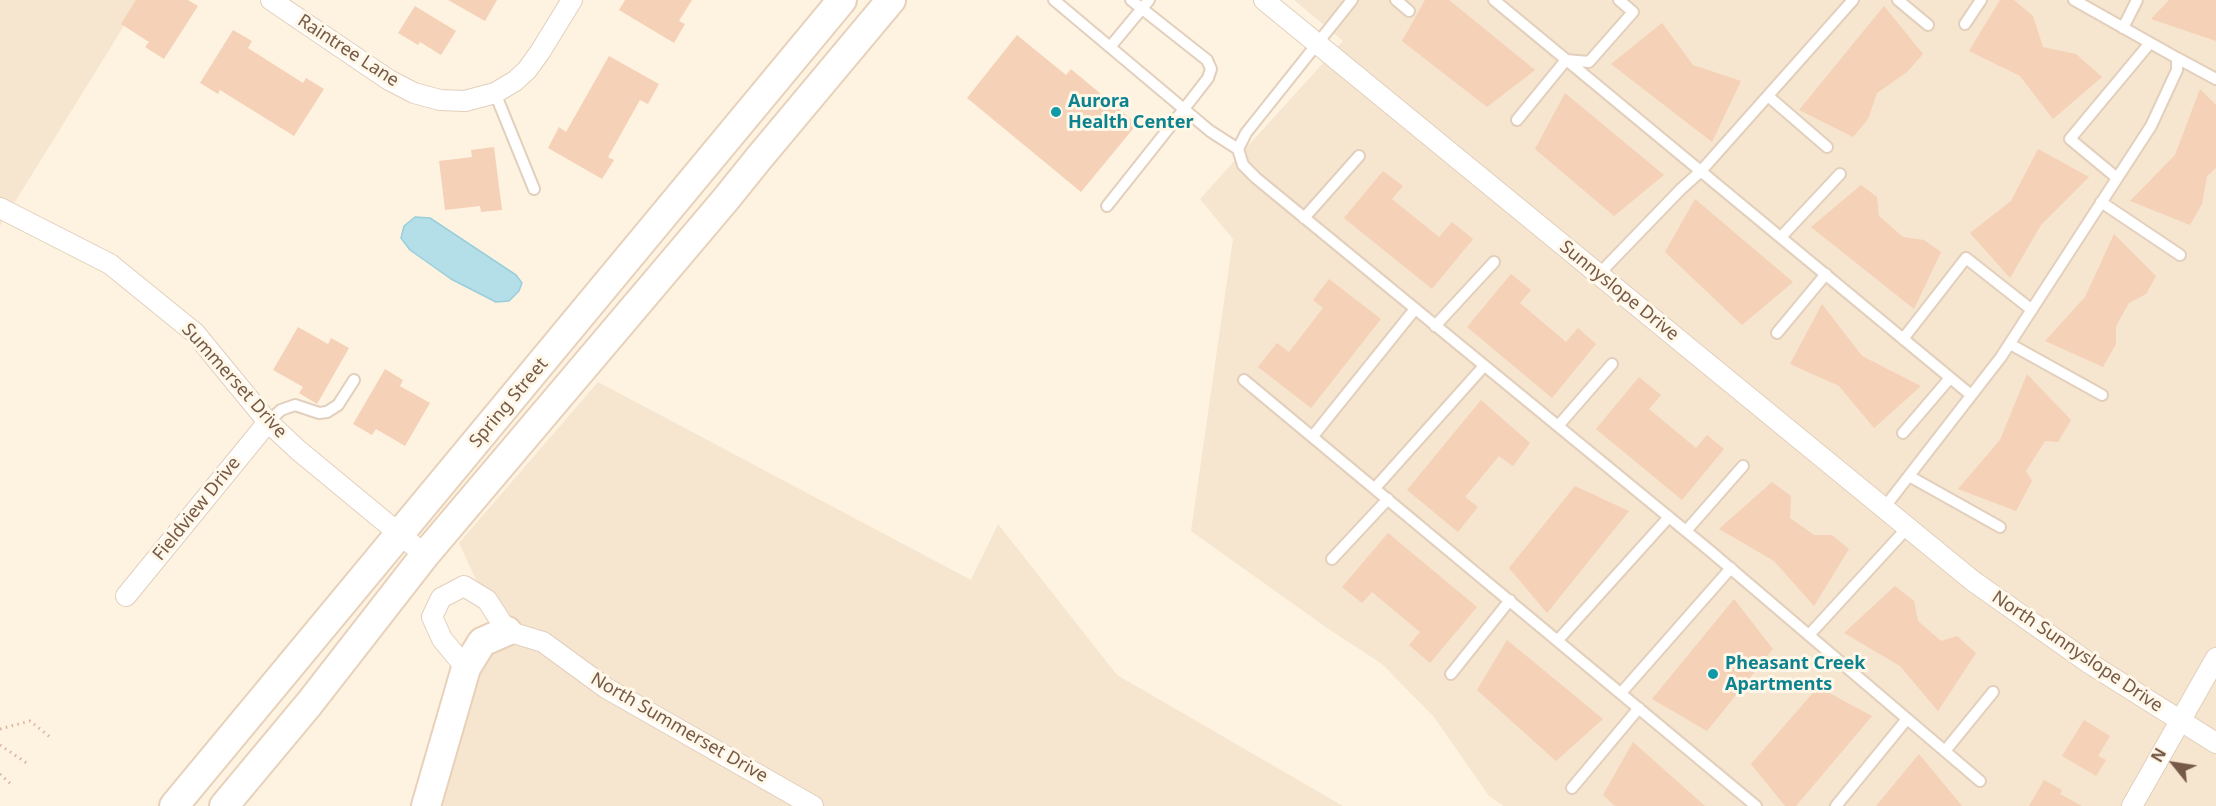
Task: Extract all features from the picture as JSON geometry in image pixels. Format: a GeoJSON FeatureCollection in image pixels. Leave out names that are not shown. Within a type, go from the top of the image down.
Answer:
{"type":"FeatureCollection","features":[{"type":"Feature","properties":{"kind":"main road","name":"Spring Street"},"geometry":{"type":"LineString","coordinates":[[174,806],[842,0]]}},
{"type":"Feature","properties":{"kind":"main road","name":"Spring Street"},"geometry":{"type":"LineString","coordinates":[[224,806],[309,704],[425,555],[726,200],[891,0]]}},
{"type":"Feature","properties":{"kind":"main road"},"geometry":{"type":"LineString","coordinates":[[426,806],[466,668],[482,642],[507,631]]}},
{"type":"Feature","properties":{"kind":"street","name":"Raintree Lane"},"geometry":{"type":"LineString","coordinates":[[271,0],[414,93],[440,100],[465,101],[495,93],[515,81],[527,70],[572,0]]}},
{"type":"Feature","properties":{"kind":"street","name":"Sunnyslope Drive"},"geometry":{"type":"LineString","coordinates":[[1264,0],[1973,581]]}},
{"type":"Feature","properties":{"kind":"street","name":"Summerset Drive"},"geometry":{"type":"LineString","coordinates":[[0,208],[110,264],[195,333],[268,422],[298,450],[425,555]]}},
{"type":"Feature","properties":{"kind":"street","name":"Fieldview Drive"},"geometry":{"type":"LineString","coordinates":[[126,596],[268,422]]}},
{"type":"Feature","properties":{"kind":"street","name":"North Sunnyslope Drive"},"geometry":{"type":"LineString","coordinates":[[1973,581],[2089,663],[2216,743]]}},
{"type":"Feature","properties":{"kind":"street"},"geometry":{"type":"LineString","coordinates":[[466,668],[442,639],[432,617],[441,598],[464,586],[487,600],[507,631]]}},
{"type":"Feature","properties":{"kind":"street","name":"North Summerset Drive"},"geometry":{"type":"LineString","coordinates":[[507,631],[543,642],[606,688],[813,806]]}},
{"type":"Feature","properties":{"kind":"street"},"geometry":{"type":"LineString","coordinates":[[2132,806],[2182,722],[2216,658]]}},
{"type":"Feature","properties":{"kind":"lane"},"geometry":{"type":"LineString","coordinates":[[1054,0],[1210,131],[1238,149],[1243,165],[1304,218],[1731,568],[1980,781]]}},
{"type":"Feature","properties":{"kind":"lane"},"geometry":{"type":"LineString","coordinates":[[1107,206],[1208,78],[1211,69],[1207,60],[1145,4],[1131,0]]}},
{"type":"Feature","properties":{"kind":"lane"},"geometry":{"type":"LineString","coordinates":[[1238,149],[1246,133],[1352,0]]}},
{"type":"Feature","properties":{"kind":"lane"},"geometry":{"type":"LineString","coordinates":[[1395,0],[1408,10]]}},
{"type":"Feature","properties":{"kind":"lane"},"geometry":{"type":"LineString","coordinates":[[1494,0],[1971,395]]}},
{"type":"Feature","properties":{"kind":"lane"},"geometry":{"type":"LineString","coordinates":[[1566,60],[1589,62],[1633,12],[1619,0]]}},
{"type":"Feature","properties":{"kind":"lane"},"geometry":{"type":"LineString","coordinates":[[1598,274],[1701,171],[1853,0]]}},
{"type":"Feature","properties":{"kind":"lane"},"geometry":{"type":"LineString","coordinates":[[1899,0],[1928,25]]}},
{"type":"Feature","properties":{"kind":"lane"},"geometry":{"type":"LineString","coordinates":[[1965,24],[1981,0]]}},
{"type":"Feature","properties":{"kind":"lane"},"geometry":{"type":"LineString","coordinates":[[2074,0],[2216,79]]}},
{"type":"Feature","properties":{"kind":"lane"},"geometry":{"type":"LineString","coordinates":[[2123,28],[2137,0]]}},
{"type":"Feature","properties":{"kind":"lane"},"geometry":{"type":"LineString","coordinates":[[1110,46],[1145,4]]}},
{"type":"Feature","properties":{"kind":"lane"},"geometry":{"type":"LineString","coordinates":[[2117,178],[2070,139],[2150,43]]}},
{"type":"Feature","properties":{"kind":"lane"},"geometry":{"type":"LineString","coordinates":[[1884,508],[2010,344],[2151,126],[2177,70],[2177,58]]}},
{"type":"Feature","properties":{"kind":"lane"},"geometry":{"type":"LineString","coordinates":[[1517,120],[1566,60]]}},
{"type":"Feature","properties":{"kind":"lane"},"geometry":{"type":"LineString","coordinates":[[495,93],[534,189]]}},
{"type":"Feature","properties":{"kind":"lane"},"geometry":{"type":"LineString","coordinates":[[1768,96],[1827,147]]}},
{"type":"Feature","properties":{"kind":"lane"},"geometry":{"type":"LineString","coordinates":[[1304,218],[1359,156]]}},
{"type":"Feature","properties":{"kind":"lane"},"geometry":{"type":"LineString","coordinates":[[1781,237],[1840,174]]}},
{"type":"Feature","properties":{"kind":"lane"},"geometry":{"type":"LineString","coordinates":[[2101,202],[2180,255]]}},
{"type":"Feature","properties":{"kind":"lane"},"geometry":{"type":"LineString","coordinates":[[1904,339],[1966,258],[2032,310]]}},
{"type":"Feature","properties":{"kind":"lane"},"geometry":{"type":"LineString","coordinates":[[1435,326],[1494,262]]}},
{"type":"Feature","properties":{"kind":"lane"},"geometry":{"type":"LineString","coordinates":[[1777,333],[1826,274]]}},
{"type":"Feature","properties":{"kind":"lane"},"geometry":{"type":"LineString","coordinates":[[1313,436],[1415,309]]}},
{"type":"Feature","properties":{"kind":"lane"},"geometry":{"type":"LineString","coordinates":[[2010,344],[2102,395]]}},
{"type":"Feature","properties":{"kind":"lane"},"geometry":{"type":"LineString","coordinates":[[1558,426],[1612,364]]}},
{"type":"Feature","properties":{"kind":"lane"},"geometry":{"type":"LineString","coordinates":[[1375,488],[1484,366]]}},
{"type":"Feature","properties":{"kind":"lane"},"geometry":{"type":"LineString","coordinates":[[1903,434],[1950,378]]}},
{"type":"Feature","properties":{"kind":"lane"},"geometry":{"type":"LineString","coordinates":[[268,422],[281,410],[295,405],[319,413],[327,412],[338,405],[354,380]]}},
{"type":"Feature","properties":{"kind":"lane"},"geometry":{"type":"LineString","coordinates":[[1244,380],[1756,806]]}},
{"type":"Feature","properties":{"kind":"lane"},"geometry":{"type":"LineString","coordinates":[[1686,531],[1743,466]]}},
{"type":"Feature","properties":{"kind":"lane"},"geometry":{"type":"LineString","coordinates":[[1909,476],[2000,527]]}},
{"type":"Feature","properties":{"kind":"lane"},"geometry":{"type":"LineString","coordinates":[[1332,559],[1388,499]]}},
{"type":"Feature","properties":{"kind":"lane"},"geometry":{"type":"LineString","coordinates":[[1558,640],[1669,517]]}},
{"type":"Feature","properties":{"kind":"lane"},"geometry":{"type":"LineString","coordinates":[[1809,635],[1908,527]]}},
{"type":"Feature","properties":{"kind":"lane"},"geometry":{"type":"LineString","coordinates":[[1621,693],[1731,568]]}},
{"type":"Feature","properties":{"kind":"lane"},"geometry":{"type":"LineString","coordinates":[[1452,674],[1510,600]]}},
{"type":"Feature","properties":{"kind":"lane"},"geometry":{"type":"LineString","coordinates":[[1945,751],[1993,692]]}},
{"type":"Feature","properties":{"kind":"lane"},"geometry":{"type":"LineString","coordinates":[[1572,788],[1639,708]]}},
{"type":"Feature","properties":{"kind":"lane"},"geometry":{"type":"LineString","coordinates":[[1836,806],[1907,719]]}},
{"type":"Feature","properties":{"kind":"path"},"geometry":{"type":"LineString","coordinates":[[0,729],[30,721],[50,737]]}},
{"type":"Feature","properties":{"kind":"path"},"geometry":{"type":"LineString","coordinates":[[0,745],[28,764]]}},
{"type":"Feature","properties":{"kind":"path"},"geometry":{"type":"LineString","coordinates":[[0,774],[11,784]]}},
{"type":"Feature","properties":{"kind":"shaded area"},"geometry":{"type":"Polygon","coordinates":[[[0,0],[140,0],[0,226],[0,0]]]}},
{"type":"Feature","properties":{"kind":"shaded area"},"geometry":{"type":"Polygon","coordinates":[[[1294,0],[2216,0],[2216,806],[1504,806],[1489,796],[1434,717],[1382,664],[1327,628],[1191,531],[1233,239],[1200,199],[1343,41],[1294,0]]]}},
{"type":"Feature","properties":{"kind":"shaded area"},"geometry":{"type":"Polygon","coordinates":[[[598,382],[971,580],[998,524],[1117,675],[1343,806],[437,806],[480,661],[498,647],[478,584],[459,543],[598,382]]]}},
{"type":"Feature","properties":{"kind":"water"},"geometry":{"type":"Polygon","coordinates":[[[415,217],[430,218],[516,275],[522,283],[519,291],[509,301],[496,302],[451,279],[410,250],[401,238],[404,226],[415,217]]]}},
{"type":"Feature","properties":{"kind":"building"},"geometry":{"type":"Polygon","coordinates":[[[136,0],[188,0],[198,6],[164,59],[145,47],[149,42],[121,24],[136,0]]]}},
{"type":"Feature","properties":{"kind":"building"},"geometry":{"type":"Polygon","coordinates":[[[448,0],[497,0],[485,21],[448,0]]]}},
{"type":"Feature","properties":{"kind":"building"},"geometry":{"type":"Polygon","coordinates":[[[625,0],[692,0],[679,21],[685,24],[674,43],[619,10],[625,0]]]}},
{"type":"Feature","properties":{"kind":"building"},"geometry":{"type":"Polygon","coordinates":[[[1425,0],[1449,0],[1535,70],[1487,107],[1402,41],[1425,0]]]}},
{"type":"Feature","properties":{"kind":"building"},"geometry":{"type":"Polygon","coordinates":[[[2000,0],[2014,0],[2033,16],[2043,47],[2076,54],[2102,77],[2053,119],[2020,76],[1969,51],[2000,0]]]}},
{"type":"Feature","properties":{"kind":"building"},"geometry":{"type":"Polygon","coordinates":[[[2169,0],[2216,0],[2216,41],[2151,19],[2169,0]]]}},
{"type":"Feature","properties":{"kind":"building"},"geometry":{"type":"Polygon","coordinates":[[[415,6],[456,31],[441,55],[420,42],[418,45],[398,33],[415,6]]]}},
{"type":"Feature","properties":{"kind":"building"},"geometry":{"type":"Polygon","coordinates":[[[1884,6],[1923,54],[1907,72],[1877,93],[1868,119],[1853,137],[1799,110],[1884,6]]]}},
{"type":"Feature","properties":{"kind":"building"},"geometry":{"type":"Polygon","coordinates":[[[1662,23],[1693,65],[1741,81],[1712,142],[1611,64],[1662,23]]]}},
{"type":"Feature","properties":{"kind":"building"},"geometry":{"type":"Polygon","coordinates":[[[233,30],[252,41],[248,48],[303,83],[306,78],[324,89],[294,136],[220,90],[218,94],[200,83],[233,30]]]}},
{"type":"Feature","properties":{"kind":"building","name":"Aurora Health Center"},"geometry":{"type":"Polygon","coordinates":[[[1017,35],[1066,75],[1071,69],[1137,124],[1081,192],[967,98],[1017,35]]]}},
{"type":"Feature","properties":{"kind":"building"},"geometry":{"type":"Polygon","coordinates":[[[609,56],[659,84],[648,104],[640,100],[608,157],[614,160],[602,179],[548,148],[559,127],[566,132],[609,56]]]}},
{"type":"Feature","properties":{"kind":"building"},"geometry":{"type":"Polygon","coordinates":[[[2200,89],[2216,105],[2216,168],[2207,176],[2202,204],[2190,225],[2130,201],[2175,155],[2200,89]]]}},
{"type":"Feature","properties":{"kind":"building"},"geometry":{"type":"Polygon","coordinates":[[[1565,93],[1664,175],[1614,216],[1535,149],[1565,93]]]}},
{"type":"Feature","properties":{"kind":"building"},"geometry":{"type":"Polygon","coordinates":[[[494,147],[502,210],[481,212],[480,206],[445,210],[439,161],[472,157],[471,150],[494,147]]]}},
{"type":"Feature","properties":{"kind":"building"},"geometry":{"type":"Polygon","coordinates":[[[2038,149],[2089,177],[2041,225],[2010,278],[1970,233],[2011,201],[2038,149]]]}},
{"type":"Feature","properties":{"kind":"building"},"geometry":{"type":"Polygon","coordinates":[[[1383,171],[1403,186],[1392,199],[1439,237],[1452,222],[1473,239],[1432,289],[1344,218],[1383,171]]]}},
{"type":"Feature","properties":{"kind":"building"},"geometry":{"type":"Polygon","coordinates":[[[1861,185],[1877,197],[1879,216],[1903,237],[1924,240],[1941,252],[1914,309],[1811,227],[1861,185]]]}},
{"type":"Feature","properties":{"kind":"building"},"geometry":{"type":"Polygon","coordinates":[[[1695,199],[1793,282],[1742,325],[1665,252],[1695,199]]]}},
{"type":"Feature","properties":{"kind":"building"},"geometry":{"type":"Polygon","coordinates":[[[2114,234],[2156,276],[2146,294],[2129,303],[2116,326],[2116,344],[2103,367],[2045,341],[2085,297],[2114,234]]]}},
{"type":"Feature","properties":{"kind":"building"},"geometry":{"type":"Polygon","coordinates":[[[1511,274],[1531,290],[1520,303],[1566,342],[1578,328],[1596,344],[1552,398],[1467,327],[1511,274]]]}},
{"type":"Feature","properties":{"kind":"building"},"geometry":{"type":"Polygon","coordinates":[[[1329,279],[1381,319],[1311,408],[1258,367],[1277,343],[1289,352],[1323,308],[1313,300],[1329,279]]]}},
{"type":"Feature","properties":{"kind":"building"},"geometry":{"type":"Polygon","coordinates":[[[1822,304],[1862,356],[1921,386],[1874,428],[1839,386],[1790,364],[1822,304]]]}},
{"type":"Feature","properties":{"kind":"building"},"geometry":{"type":"Polygon","coordinates":[[[298,327],[328,344],[331,338],[349,348],[317,404],[299,393],[303,387],[273,370],[298,327]]]}},
{"type":"Feature","properties":{"kind":"building"},"geometry":{"type":"Polygon","coordinates":[[[385,369],[403,380],[400,386],[430,403],[405,446],[376,429],[372,435],[353,424],[385,369]]]}},
{"type":"Feature","properties":{"kind":"building"},"geometry":{"type":"Polygon","coordinates":[[[2027,374],[2071,420],[2058,442],[2045,441],[2026,471],[2032,481],[2016,511],[1958,489],[2000,440],[2027,374]]]}},
{"type":"Feature","properties":{"kind":"building"},"geometry":{"type":"Polygon","coordinates":[[[1639,377],[1661,395],[1649,409],[1696,448],[1707,435],[1724,449],[1682,500],[1596,429],[1639,377]]]}},
{"type":"Feature","properties":{"kind":"building"},"geometry":{"type":"Polygon","coordinates":[[[1481,400],[1530,443],[1513,466],[1499,456],[1465,497],[1478,507],[1458,532],[1407,490],[1481,400]]]}},
{"type":"Feature","properties":{"kind":"building","name":"Pheasant Creek Apartments"},"geometry":{"type":"Polygon","coordinates":[[[1772,482],[1791,496],[1790,518],[1814,535],[1832,535],[1849,549],[1814,606],[1774,561],[1719,529],[1772,482]]]}},
{"type":"Feature","properties":{"kind":"building"},"geometry":{"type":"Polygon","coordinates":[[[1575,486],[1629,511],[1547,613],[1509,568],[1575,486]]]}},
{"type":"Feature","properties":{"kind":"building"},"geometry":{"type":"Polygon","coordinates":[[[1388,533],[1477,607],[1430,663],[1409,645],[1420,632],[1372,592],[1362,603],[1342,587],[1388,533]]]}},
{"type":"Feature","properties":{"kind":"building","name":"Pheasant Creek Apartments"},"geometry":{"type":"Polygon","coordinates":[[[1895,586],[1914,601],[1918,621],[1941,641],[1957,636],[1976,653],[1938,711],[1900,666],[1844,633],[1895,586]]]}},
{"type":"Feature","properties":{"kind":"building","name":"Pheasant Creek Apartments"},"geometry":{"type":"Polygon","coordinates":[[[1734,599],[1773,649],[1707,731],[1652,699],[1734,599]]]}},
{"type":"Feature","properties":{"kind":"building"},"geometry":{"type":"Polygon","coordinates":[[[1507,640],[1603,719],[1556,761],[1477,690],[1507,640]]]}},
{"type":"Feature","properties":{"kind":"building","name":"Pheasant Creek Apartments"},"geometry":{"type":"Polygon","coordinates":[[[1818,687],[1872,716],[1796,806],[1785,806],[1751,764],[1818,687]]]}},
{"type":"Feature","properties":{"kind":"building"},"geometry":{"type":"Polygon","coordinates":[[[2084,720],[2110,736],[2098,756],[2106,760],[2096,776],[2062,756],[2084,720]]]}},
{"type":"Feature","properties":{"kind":"building"},"geometry":{"type":"Polygon","coordinates":[[[1633,742],[1705,806],[1615,806],[1603,795],[1633,742]]]}},
{"type":"Feature","properties":{"kind":"building"},"geometry":{"type":"Polygon","coordinates":[[[1919,754],[1962,806],[1876,806],[1919,754]]]}},
{"type":"Feature","properties":{"kind":"building"},"geometry":{"type":"Polygon","coordinates":[[[2044,780],[2062,790],[2060,794],[2082,806],[2029,806],[2044,780]]]}},
{"type":"Feature","properties":{"kind":"place","name":"Aurora Health Center"},"geometry":{"type":"Point","coordinates":[1056,112]}},
{"type":"Feature","properties":{"kind":"place","name":"Pheasant Creek Apartments"},"geometry":{"type":"Point","coordinates":[1713,674]}}]}
